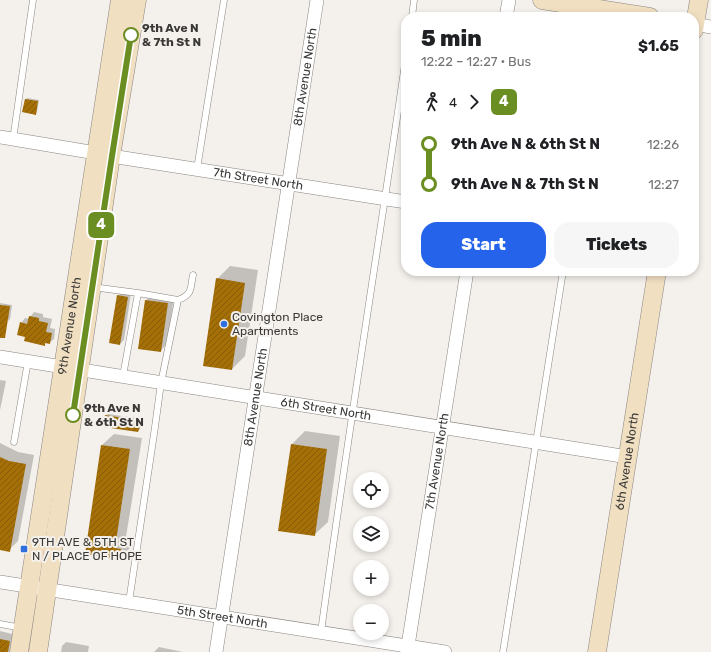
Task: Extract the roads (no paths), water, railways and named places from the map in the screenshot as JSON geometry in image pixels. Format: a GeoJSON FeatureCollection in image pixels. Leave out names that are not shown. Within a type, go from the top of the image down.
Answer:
{"type":"FeatureCollection","features":[{"type":"Feature","properties":{"kind":"main road","name":"9th Avenue North"},"geometry":{"type":"LineString","coordinates":[[38,652],[48,589],[71,368],[92,287],[120,0]]}},
{"type":"Feature","properties":{"kind":"main road","name":"9th Avenue North"},"geometry":{"type":"LineString","coordinates":[[19,652],[71,368],[104,155],[137,0]]}},
{"type":"Feature","properties":{"kind":"main road"},"geometry":{"type":"LineString","coordinates":[[542,0],[603,11]]}},
{"type":"Feature","properties":{"kind":"main road"},"geometry":{"type":"LineString","coordinates":[[699,0],[699,12]]}},
{"type":"Feature","properties":{"kind":"main road","name":"6th Avenue North"},"geometry":{"type":"LineString","coordinates":[[597,652],[656,276]]}},
{"type":"Feature","properties":{"kind":"street","name":"8th Avenue North"},"geometry":{"type":"LineString","coordinates":[[216,652],[317,0]]}},
{"type":"Feature","properties":{"kind":"street"},"geometry":{"type":"LineString","coordinates":[[507,12],[509,0]]}},
{"type":"Feature","properties":{"kind":"street","name":"7th Street North"},"geometry":{"type":"LineString","coordinates":[[6,138],[104,155],[401,201]]}},
{"type":"Feature","properties":{"kind":"street","name":"7th Avenue North"},"geometry":{"type":"LineString","coordinates":[[408,649],[466,276]]}},
{"type":"Feature","properties":{"kind":"street","name":"6th Street North"},"geometry":{"type":"LineString","coordinates":[[0,357],[628,457]]}},
{"type":"Feature","properties":{"kind":"street","name":"5th Street North"},"geometry":{"type":"LineString","coordinates":[[0,582],[321,632],[408,649],[445,652]]}},
{"type":"Feature","properties":{"kind":"lane"},"geometry":{"type":"LineString","coordinates":[[6,138],[33,0]]}},
{"type":"Feature","properties":{"kind":"lane"},"geometry":{"type":"LineString","coordinates":[[197,169],[224,0]]}},
{"type":"Feature","properties":{"kind":"lane"},"geometry":{"type":"LineString","coordinates":[[413,12],[414,0]]}},
{"type":"Feature","properties":{"kind":"lane"},"geometry":{"type":"LineString","coordinates":[[321,632],[352,413],[401,91]]}},
{"type":"Feature","properties":{"kind":"lane"},"geometry":{"type":"LineString","coordinates":[[92,287],[178,300],[186,296],[190,291],[193,275]]}},
{"type":"Feature","properties":{"kind":"lane"},"geometry":{"type":"LineString","coordinates":[[503,652],[562,276]]}},
{"type":"Feature","properties":{"kind":"lane"},"geometry":{"type":"LineString","coordinates":[[123,376],[138,293]]}},
{"type":"Feature","properties":{"kind":"lane"},"geometry":{"type":"LineString","coordinates":[[129,602],[156,427],[161,383],[178,300]]}},
{"type":"Feature","properties":{"kind":"lane"},"geometry":{"type":"LineString","coordinates":[[14,442],[28,361]]}},
{"type":"Feature","properties":{"kind":"lane"},"geometry":{"type":"LineString","coordinates":[[0,624],[24,628]]}},
{"type":"Feature","properties":{"kind":"place","name":"9th Ave N & 7th St N"},"geometry":{"type":"Point","coordinates":[131,35]}},
{"type":"Feature","properties":{"kind":"place","name":"Covington Place Apartments"},"geometry":{"type":"Point","coordinates":[224,324]}},
{"type":"Feature","properties":{"kind":"place","name":"9th Ave N & 6th St N"},"geometry":{"type":"Point","coordinates":[73,415]}},
{"type":"Feature","properties":{"kind":"place","name":"9TH AVE & 5TH ST N / PLACE OF HOPE"},"geometry":{"type":"Point","coordinates":[24,549]}}]}
